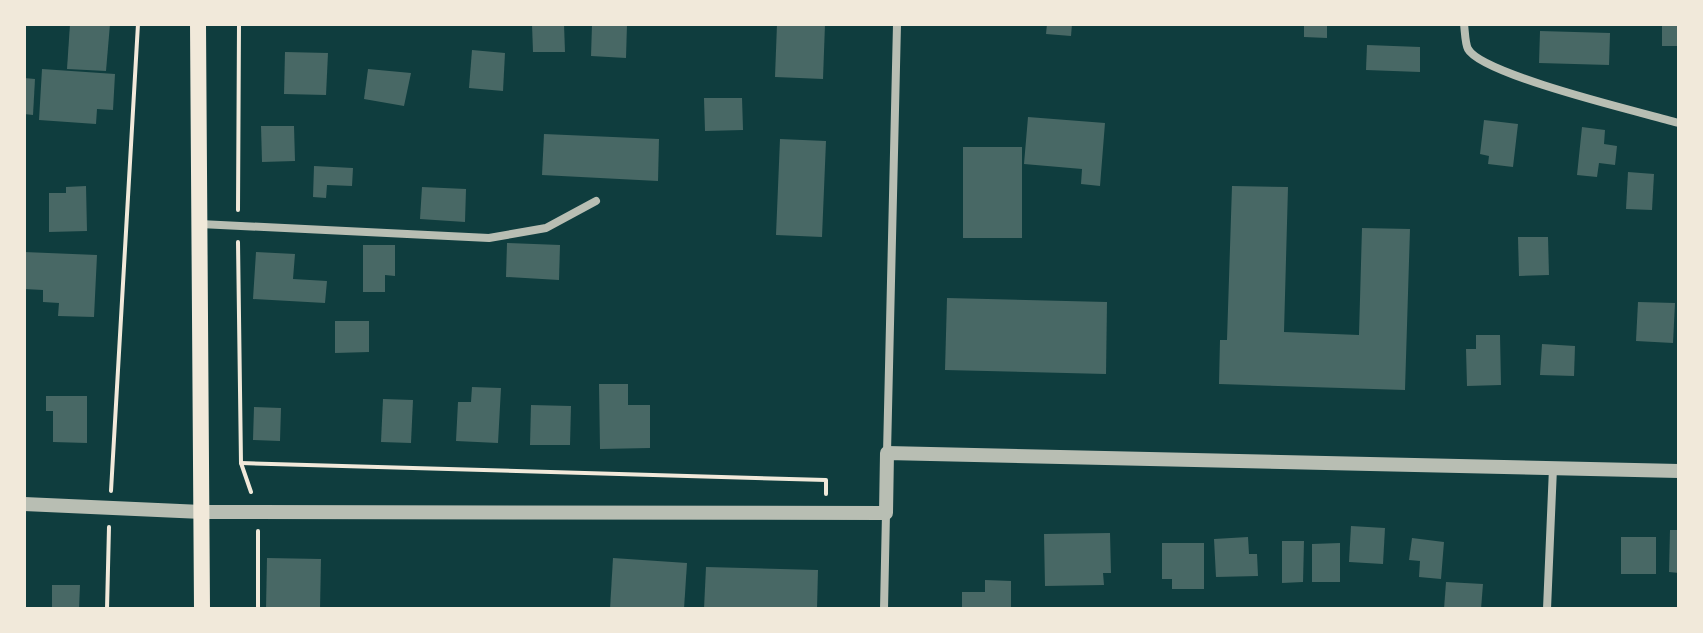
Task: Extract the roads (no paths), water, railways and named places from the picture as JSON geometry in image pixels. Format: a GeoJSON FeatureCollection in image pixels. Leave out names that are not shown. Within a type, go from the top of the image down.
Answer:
{"type":"FeatureCollection","features":[{"type":"Feature","properties":{"kind":"main road"},"geometry":{"type":"LineString","coordinates":[[198,24],[202,609]]}},
{"type":"Feature","properties":{"kind":"street"},"geometry":{"type":"LineString","coordinates":[[884,609],[897,24]]}},
{"type":"Feature","properties":{"kind":"street"},"geometry":{"type":"LineString","coordinates":[[1464,24],[1468,49],[1480,60],[1538,84],[1679,123]]}},
{"type":"Feature","properties":{"kind":"street"},"geometry":{"type":"LineString","coordinates":[[199,224],[489,238],[546,228],[596,201]]}},
{"type":"Feature","properties":{"kind":"street"},"geometry":{"type":"LineString","coordinates":[[887,453],[1679,471]]}},
{"type":"Feature","properties":{"kind":"street"},"geometry":{"type":"LineString","coordinates":[[1547,609],[1553,468]]}},
{"type":"Feature","properties":{"kind":"street"},"geometry":{"type":"LineString","coordinates":[[24,504],[202,512],[886,513]]}}]}
